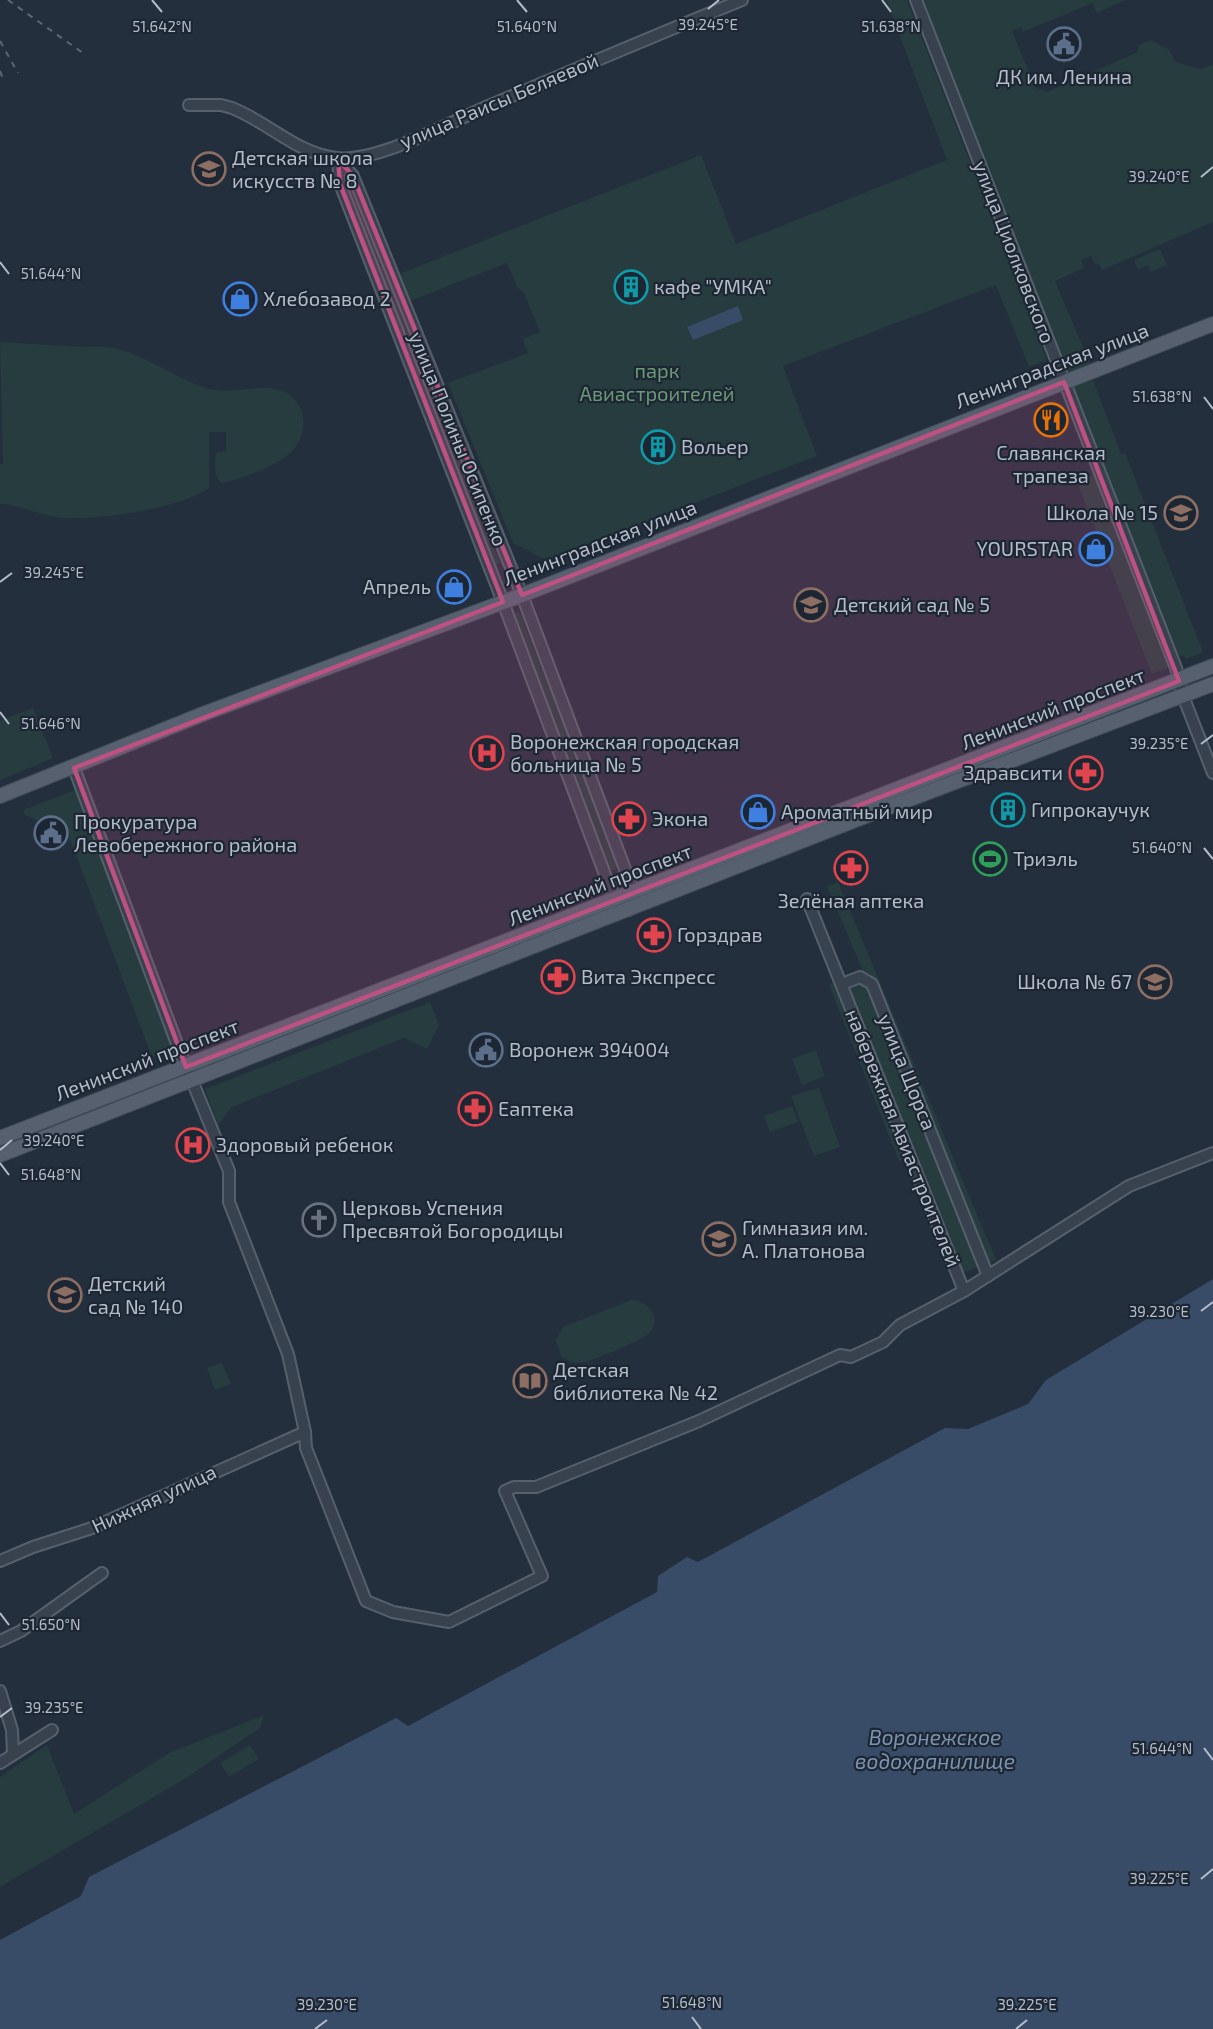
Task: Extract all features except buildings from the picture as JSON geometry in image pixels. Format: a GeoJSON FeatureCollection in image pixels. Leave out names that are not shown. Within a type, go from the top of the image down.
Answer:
{"type":"FeatureCollection","features":[{"type":"Feature","properties":{"kind":"main road","name":"Ленинградская улица"},"geometry":{"type":"LineString","coordinates":[[0,796],[203,714],[522,595],[1213,324]]}},
{"type":"Feature","properties":{"kind":"main road","name":"Ленинский проспект"},"geometry":{"type":"LineString","coordinates":[[0,1155],[189,1073],[616,900],[1213,666]]}},
{"type":"Feature","properties":{"kind":"main road","name":"Ленинский проспект"},"geometry":{"type":"LineString","coordinates":[[0,1138],[189,1073],[629,910],[863,817],[1213,684]]}},
{"type":"Feature","properties":{"kind":"street","name":"улица Раисы Беляевой"},"geometry":{"type":"LineString","coordinates":[[189,105],[221,105],[232,108],[305,150],[338,159],[354,159],[373,154],[742,0]]}},
{"type":"Feature","properties":{"kind":"street","name":"улица Циолковского"},"geometry":{"type":"LineString","coordinates":[[916,0],[1213,773]]}},
{"type":"Feature","properties":{"kind":"street","name":"улица Полины Осипенко"},"geometry":{"type":"LineString","coordinates":[[338,159],[353,176],[522,595],[634,893]]}},
{"type":"Feature","properties":{"kind":"street","name":"улица Полины Осипенко"},"geometry":{"type":"LineString","coordinates":[[338,159],[340,184],[616,900]]}},
{"type":"Feature","properties":{"kind":"street"},"geometry":{"type":"LineString","coordinates":[[74,768],[189,1073],[229,1171],[229,1202],[288,1354],[305,1432]]}},
{"type":"Feature","properties":{"kind":"street"},"geometry":{"type":"LineString","coordinates":[[616,900],[629,910],[634,893]]}},
{"type":"Feature","properties":{"kind":"street"},"geometry":{"type":"LineString","coordinates":[[807,899],[842,984]]}},
{"type":"Feature","properties":{"kind":"street","name":"улица Щорса"},"geometry":{"type":"LineString","coordinates":[[842,984],[860,977],[872,984],[988,1276]]}},
{"type":"Feature","properties":{"kind":"street","name":"набережная Авиастроителей"},"geometry":{"type":"LineString","coordinates":[[842,984],[964,1291]]}},
{"type":"Feature","properties":{"kind":"street","name":"набережная Авиастроителей"},"geometry":{"type":"LineString","coordinates":[[305,1432],[306,1448],[366,1601],[393,1612],[449,1622],[542,1576],[505,1491],[514,1487],[536,1487],[699,1421],[840,1355],[851,1356],[883,1342],[900,1325],[964,1291],[1130,1186],[1213,1153]]}},
{"type":"Feature","properties":{"kind":"street","name":"Нижняя улица"},"geometry":{"type":"LineString","coordinates":[[0,1561],[33,1547],[92,1528],[305,1432]]}},
{"type":"Feature","properties":{"kind":"street"},"geometry":{"type":"LineString","coordinates":[[0,1641],[21,1631],[102,1573]]}},
{"type":"Feature","properties":{"kind":"street"},"geometry":{"type":"LineString","coordinates":[[0,1691],[12,1730],[14,1754]]}},
{"type":"Feature","properties":{"kind":"street"},"geometry":{"type":"LineString","coordinates":[[0,1762],[52,1730]]}},
{"type":"Feature","properties":{"kind":"highlighted area"},"geometry":{"type":"Polygon","coordinates":[[[338,159],[353,176],[522,595],[1064,382],[1179,681],[186,1067],[74,768],[503,602],[340,184],[338,159]]]}},
{"type":"Feature","properties":{"kind":"green space","name":"парк Авиастроителей"},"geometry":{"type":"Polygon","coordinates":[[[886,0],[907,0],[1047,360],[1029,367],[996,285],[783,366],[817,456],[546,560],[513,543],[448,383],[528,353],[523,339],[540,332],[524,293],[517,287],[507,263],[410,301],[399,274],[701,155],[736,244],[947,160],[886,0]]]}},
{"type":"Feature","properties":{"kind":"green space"},"geometry":{"type":"Polygon","coordinates":[[[922,0],[1125,0],[1097,13],[1092,3],[1023,32],[1021,27],[1012,31],[1035,87],[1047,92],[1138,52],[1139,45],[1150,40],[1169,50],[1176,62],[1200,69],[1213,64],[1213,222],[1102,270],[1099,263],[1095,264],[1091,256],[1081,260],[1084,268],[1055,281],[1091,366],[1072,374],[1067,370],[922,0]]]}},
{"type":"Feature","properties":{"kind":"green space"},"geometry":{"type":"Polygon","coordinates":[[[349,180],[500,563],[492,566],[345,189],[345,182],[349,180]]]}},
{"type":"Feature","properties":{"kind":"green space"},"geometry":{"type":"Polygon","coordinates":[[[1160,249],[1167,265],[1151,272],[1148,265],[1138,269],[1134,260],[1160,249]]]}},
{"type":"Feature","properties":{"kind":"green space"},"geometry":{"type":"Polygon","coordinates":[[[0,342],[114,348],[141,357],[206,388],[231,390],[271,388],[283,391],[293,398],[301,410],[304,423],[302,432],[297,445],[284,458],[252,474],[221,483],[216,473],[215,460],[217,453],[226,451],[226,432],[209,432],[209,488],[178,502],[157,508],[111,516],[70,518],[55,517],[0,504],[0,464],[3,464],[0,342]]]}},
{"type":"Feature","properties":{"kind":"green space"},"geometry":{"type":"Polygon","coordinates":[[[1093,380],[1121,454],[1125,453],[1203,652],[1186,659],[1184,655],[1178,658],[1073,387],[1093,380]]]}},
{"type":"Feature","properties":{"kind":"green space"},"geometry":{"type":"Polygon","coordinates":[[[1095,475],[1170,667],[1152,674],[1077,482],[1095,475]]]}},
{"type":"Feature","properties":{"kind":"green space"},"geometry":{"type":"Polygon","coordinates":[[[517,612],[520,613],[618,865],[615,870],[609,870],[512,617],[517,612]]]}},
{"type":"Feature","properties":{"kind":"green space"},"geometry":{"type":"Polygon","coordinates":[[[33,708],[53,758],[0,780],[0,721],[33,708]]]}},
{"type":"Feature","properties":{"kind":"green space"},"geometry":{"type":"Polygon","coordinates":[[[75,790],[175,1048],[152,1057],[68,834],[25,815],[23,810],[75,790]]]}},
{"type":"Feature","properties":{"kind":"green space"},"geometry":{"type":"Polygon","coordinates":[[[838,882],[996,1260],[955,1276],[908,1158],[899,1161],[829,985],[863,971],[827,886],[838,882]]]}},
{"type":"Feature","properties":{"kind":"green space"},"geometry":{"type":"Polygon","coordinates":[[[430,1002],[439,1025],[427,1049],[404,1038],[232,1107],[218,1125],[205,1089],[430,1002]]]}},
{"type":"Feature","properties":{"kind":"green space"},"geometry":{"type":"Polygon","coordinates":[[[816,1050],[825,1076],[802,1085],[792,1059],[816,1050]]]}},
{"type":"Feature","properties":{"kind":"green space"},"geometry":{"type":"Polygon","coordinates":[[[819,1088],[840,1147],[814,1156],[791,1096],[819,1088]]]}},
{"type":"Feature","properties":{"kind":"green space"},"geometry":{"type":"Polygon","coordinates":[[[792,1106],[798,1122],[770,1132],[764,1116],[792,1106]]]}},
{"type":"Feature","properties":{"kind":"green space"},"geometry":{"type":"Polygon","coordinates":[[[631,1300],[644,1303],[652,1312],[655,1323],[648,1334],[635,1342],[584,1362],[574,1362],[561,1356],[556,1340],[563,1327],[631,1300]]]}},
{"type":"Feature","properties":{"kind":"green space"},"geometry":{"type":"Polygon","coordinates":[[[222,1363],[231,1384],[215,1390],[207,1368],[222,1363]]]}},
{"type":"Feature","properties":{"kind":"green space"},"geometry":{"type":"Polygon","coordinates":[[[264,1715],[260,1728],[186,1778],[0,1887],[0,1777],[47,1745],[74,1814],[169,1753],[264,1715]]]}},
{"type":"Feature","properties":{"kind":"green space"},"geometry":{"type":"Polygon","coordinates":[[[250,1745],[259,1759],[229,1777],[220,1763],[250,1745]]]}},
{"type":"Feature","properties":{"kind":"water"},"geometry":{"type":"Polygon","coordinates":[[[738,306],[743,320],[693,340],[687,327],[738,306]]]}},
{"type":"Feature","properties":{"kind":"water","name":"Воронежское водохранилище"},"geometry":{"type":"Polygon","coordinates":[[[1213,1279],[1213,2029],[0,2029],[0,1940],[81,1896],[89,1877],[396,1718],[408,1726],[657,1592],[658,1576],[687,1557],[698,1562],[945,1428],[968,1429],[1028,1404],[1046,1380],[1213,1279]]]}},
{"type":"Feature","properties":{"kind":"railway"},"geometry":{"type":"LineString","coordinates":[[8,0],[83,53]]}},
{"type":"Feature","properties":{"kind":"railway"},"geometry":{"type":"LineString","coordinates":[[0,41],[18,73]]}},
{"type":"Feature","properties":{"kind":"railway"},"geometry":{"type":"LineString","coordinates":[[0,71],[3,79]]}},
{"type":"Feature","properties":{"kind":"place","name":"ДК им. Ленина"},"geometry":{"type":"Point","coordinates":[1064,44]}},
{"type":"Feature","properties":{"kind":"place","name":"Детская школа искусств № 8"},"geometry":{"type":"Point","coordinates":[209,169]}},
{"type":"Feature","properties":{"kind":"place","name":"кафе \"УМКА\""},"geometry":{"type":"Point","coordinates":[631,287]}},
{"type":"Feature","properties":{"kind":"place","name":"Хлебозавод 2"},"geometry":{"type":"Point","coordinates":[240,299]}},
{"type":"Feature","properties":{"kind":"place","name":"Славянская трапеза"},"geometry":{"type":"Point","coordinates":[1051,420]}},
{"type":"Feature","properties":{"kind":"place","name":"Вольер"},"geometry":{"type":"Point","coordinates":[658,447]}},
{"type":"Feature","properties":{"kind":"place","name":"Школа № 15"},"geometry":{"type":"Point","coordinates":[1181,513]}},
{"type":"Feature","properties":{"kind":"place","name":"YOURSTAR"},"geometry":{"type":"Point","coordinates":[1096,549]}},
{"type":"Feature","properties":{"kind":"place","name":"Апрель"},"geometry":{"type":"Point","coordinates":[454,587]}},
{"type":"Feature","properties":{"kind":"place","name":"Детский сад № 5"},"geometry":{"type":"Point","coordinates":[811,605]}},
{"type":"Feature","properties":{"kind":"place","name":"Воронежская городская больница № 5"},"geometry":{"type":"Point","coordinates":[487,753]}},
{"type":"Feature","properties":{"kind":"place","name":"Здравсити"},"geometry":{"type":"Point","coordinates":[1086,773]}},
{"type":"Feature","properties":{"kind":"place","name":"Гипрокаучук"},"geometry":{"type":"Point","coordinates":[1008,810]}},
{"type":"Feature","properties":{"kind":"place","name":"Ароматный мир"},"geometry":{"type":"Point","coordinates":[758,812]}},
{"type":"Feature","properties":{"kind":"place","name":"Экона"},"geometry":{"type":"Point","coordinates":[629,819]}},
{"type":"Feature","properties":{"kind":"place","name":"Прокуратура Левобережного района"},"geometry":{"type":"Point","coordinates":[51,833]}},
{"type":"Feature","properties":{"kind":"place","name":"Триэль"},"geometry":{"type":"Point","coordinates":[990,859]}},
{"type":"Feature","properties":{"kind":"place","name":"Зелёная аптека"},"geometry":{"type":"Point","coordinates":[851,868]}},
{"type":"Feature","properties":{"kind":"place","name":"Горздрав"},"geometry":{"type":"Point","coordinates":[654,935]}},
{"type":"Feature","properties":{"kind":"place","name":"Вита Экспресс"},"geometry":{"type":"Point","coordinates":[558,977]}},
{"type":"Feature","properties":{"kind":"place","name":"Школа № 67"},"geometry":{"type":"Point","coordinates":[1155,982]}},
{"type":"Feature","properties":{"kind":"place","name":"Воронеж 394004"},"geometry":{"type":"Point","coordinates":[486,1050]}},
{"type":"Feature","properties":{"kind":"place","name":"Еаптека"},"geometry":{"type":"Point","coordinates":[475,1109]}},
{"type":"Feature","properties":{"kind":"place","name":"Здоровый ребенок"},"geometry":{"type":"Point","coordinates":[193,1145]}},
{"type":"Feature","properties":{"kind":"place","name":"Церковь Успения Пресвятой Богородицы"},"geometry":{"type":"Point","coordinates":[319,1220]}},
{"type":"Feature","properties":{"kind":"place","name":"Гимназия им. А. Платонова"},"geometry":{"type":"Point","coordinates":[719,1239]}},
{"type":"Feature","properties":{"kind":"place","name":"Детский сад № 140"},"geometry":{"type":"Point","coordinates":[65,1295]}},
{"type":"Feature","properties":{"kind":"place","name":"Детская библиотека № 42"},"geometry":{"type":"Point","coordinates":[530,1381]}}]}
